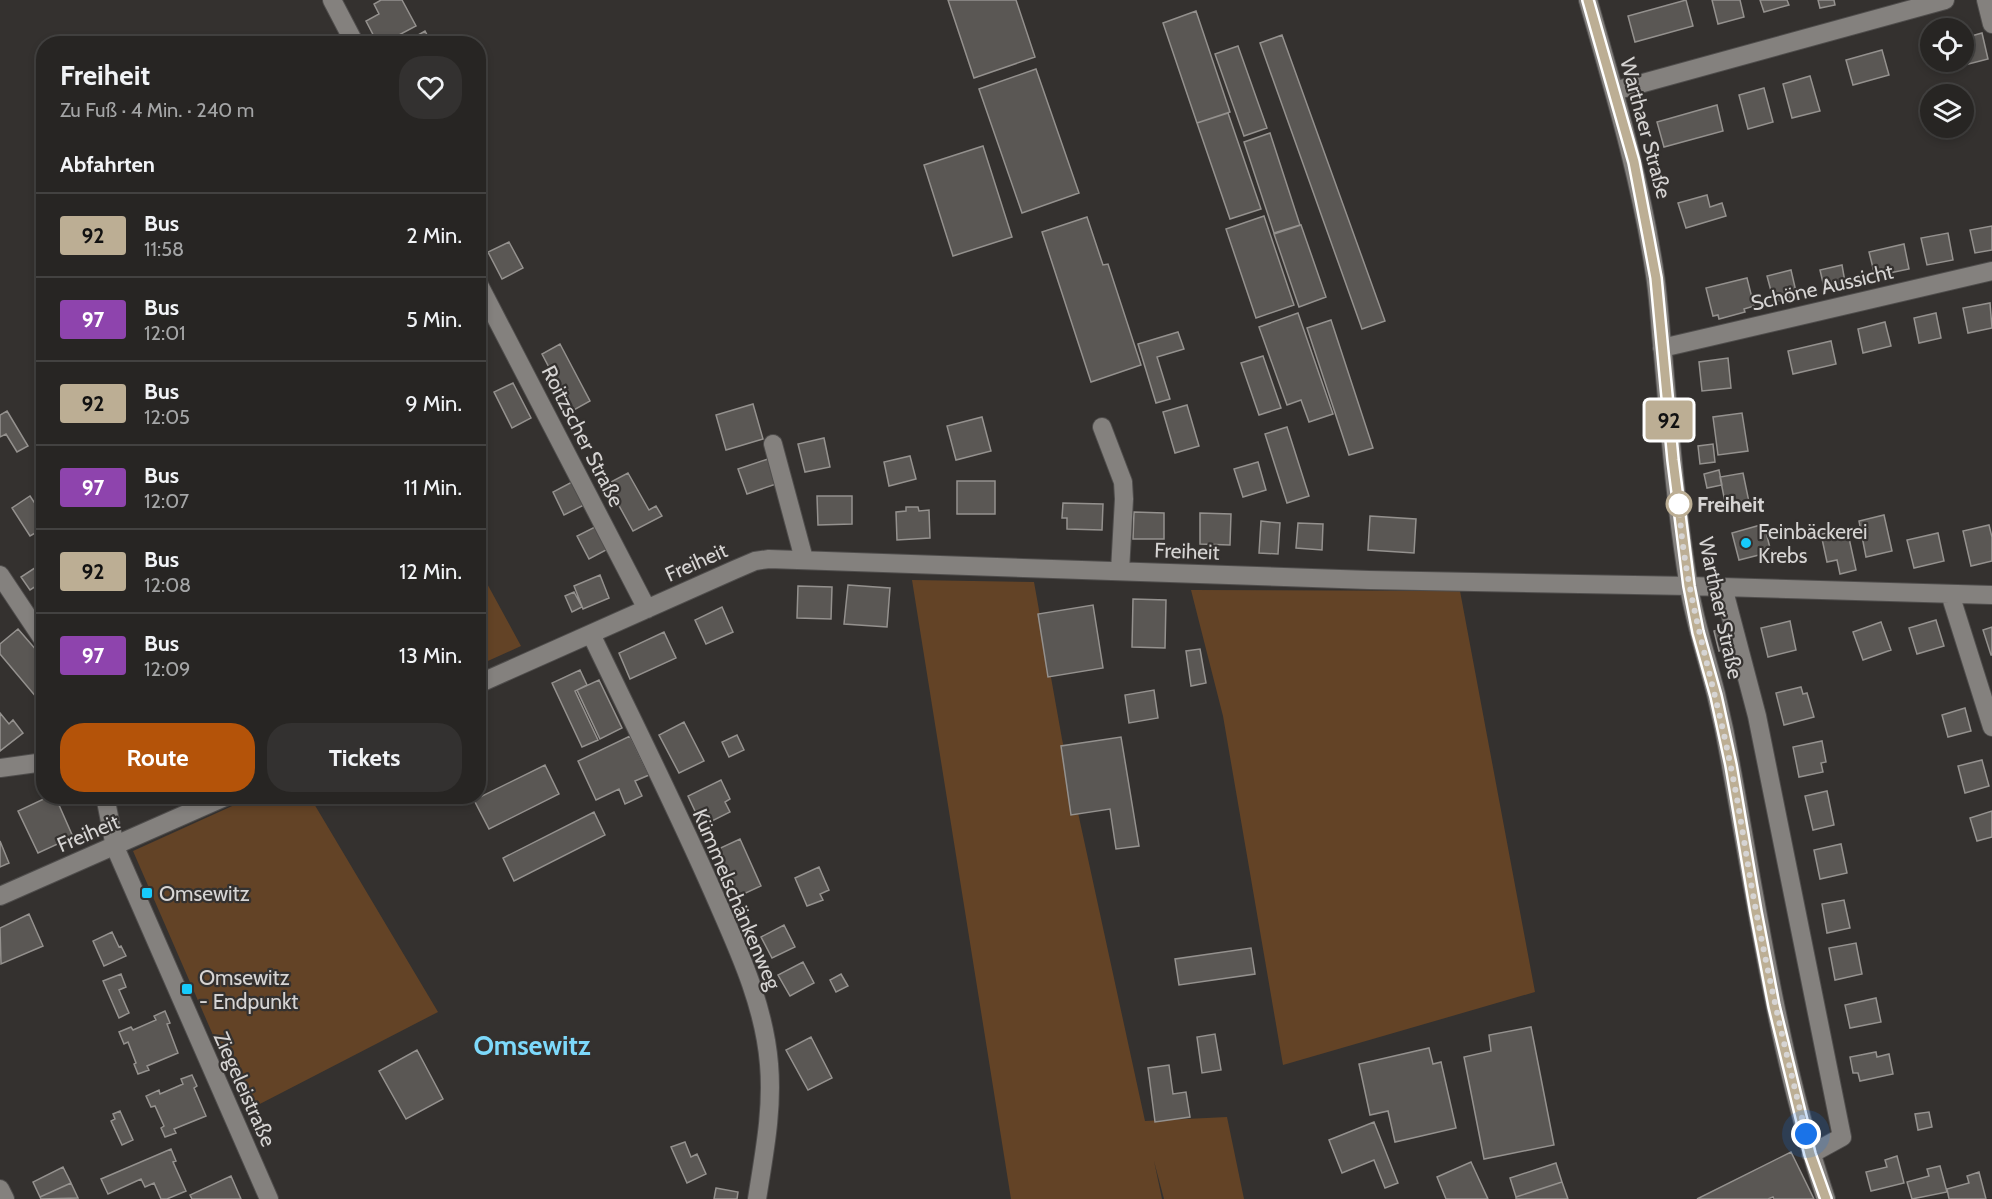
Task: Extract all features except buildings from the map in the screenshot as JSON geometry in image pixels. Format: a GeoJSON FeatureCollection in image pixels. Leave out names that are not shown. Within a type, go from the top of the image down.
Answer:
{"type":"FeatureCollection","features":[{"type":"Feature","properties":{"kind":"street"},"geometry":{"type":"LineString","coordinates":[[332,0],[351,36]]}},
{"type":"Feature","properties":{"kind":"street","name":"Warthaer Straße"},"geometry":{"type":"LineString","coordinates":[[1587,0],[1634,162],[1645,213],[1656,278],[1673,460],[1689,586],[1731,765],[1774,1006],[1810,1154],[1826,1199]]}},
{"type":"Feature","properties":{"kind":"street"},"geometry":{"type":"LineString","coordinates":[[1614,91],[1945,0]]}},
{"type":"Feature","properties":{"kind":"street"},"geometry":{"type":"LineString","coordinates":[[1986,0],[1992,24]]}},
{"type":"Feature","properties":{"kind":"street","name":"Schöne Aussicht"},"geometry":{"type":"LineString","coordinates":[[1662,348],[1992,271]]}},
{"type":"Feature","properties":{"kind":"street","name":"Roitzscher Straße"},"geometry":{"type":"LineString","coordinates":[[486,298],[647,609]]}},
{"type":"Feature","properties":{"kind":"street"},"geometry":{"type":"LineString","coordinates":[[1102,427],[1123,482],[1120,571]]}},
{"type":"Feature","properties":{"kind":"street"},"geometry":{"type":"LineString","coordinates":[[773,444],[804,559]]}},
{"type":"Feature","properties":{"kind":"street","name":"Freiheit"},"geometry":{"type":"LineString","coordinates":[[486,680],[755,561],[769,559],[1369,580],[1992,595]]}},
{"type":"Feature","properties":{"kind":"street"},"geometry":{"type":"LineString","coordinates":[[0,575],[36,629]]}},
{"type":"Feature","properties":{"kind":"street","name":"Warthaer Straße"},"geometry":{"type":"LineString","coordinates":[[1723,587],[1757,716],[1842,1137],[1810,1154]]}},
{"type":"Feature","properties":{"kind":"street"},"geometry":{"type":"LineString","coordinates":[[1950,594],[1992,727]]}},
{"type":"Feature","properties":{"kind":"street","name":"Kümmelschänkenweg"},"geometry":{"type":"LineString","coordinates":[[591,634],[700,863],[744,964],[762,1017],[769,1063],[770,1108],[757,1199]]}},
{"type":"Feature","properties":{"kind":"street"},"geometry":{"type":"LineString","coordinates":[[0,768],[36,763]]}},
{"type":"Feature","properties":{"kind":"street","name":"Ziegeleistraße"},"geometry":{"type":"LineString","coordinates":[[106,804],[114,847],[269,1199]]}},
{"type":"Feature","properties":{"kind":"street","name":"Freiheit"},"geometry":{"type":"LineString","coordinates":[[0,896],[209,804]]}},
{"type":"Feature","properties":{"kind":"street"},"geometry":{"type":"LineString","coordinates":[[0,1189],[5,1199]]}},
{"type":"Feature","properties":{"kind":"shaded area"},"geometry":{"type":"Polygon","coordinates":[[[912,580],[1034,582],[1062,739],[1145,1121],[1227,1117],[1244,1199],[1164,1199],[1154,1161],[1162,1199],[1011,1199],[912,580]]]}},
{"type":"Feature","properties":{"kind":"shaded area"},"geometry":{"type":"Polygon","coordinates":[[[486,582],[521,646],[486,662],[486,582]]]}},
{"type":"Feature","properties":{"kind":"shaded area"},"geometry":{"type":"Polygon","coordinates":[[[1191,590],[1460,591],[1535,992],[1283,1065],[1223,716],[1191,590]]]}},
{"type":"Feature","properties":{"kind":"shaded area"},"geometry":{"type":"Polygon","coordinates":[[[237,804],[314,804],[438,1012],[246,1111],[133,851],[237,804]]]}},
{"type":"Feature","properties":{"kind":"bus line","name":"92"},"geometry":{"type":"LineString","coordinates":[[1588,0],[1634,162],[1645,213],[1656,278],[1673,460],[1689,586],[1698,632],[1716,696],[1731,765],[1774,1006],[1810,1154],[1826,1199]]}},
{"type":"Feature","properties":{"kind":"place","name":"Freiheit"},"geometry":{"type":"Point","coordinates":[1679,504]}},
{"type":"Feature","properties":{"kind":"place","name":"Feinbäckerei Krebs"},"geometry":{"type":"Point","coordinates":[1746,543]}},
{"type":"Feature","properties":{"kind":"place","name":"Omsewitz"},"geometry":{"type":"Point","coordinates":[147,893]}},
{"type":"Feature","properties":{"kind":"place","name":"Omsewitz - Endpunkt"},"geometry":{"type":"Point","coordinates":[187,989]}},
{"type":"Feature","properties":{"kind":"district","name":"Omsewitz"},"geometry":{"type":"Point","coordinates":[532,1045]}},
{"type":"Feature","properties":{"kind":"route"},"geometry":{"type":"LineString","coordinates":[[1679,504],[1689,586],[1698,632],[1716,696],[1731,765],[1774,1006],[1806,1134]]}}]}
